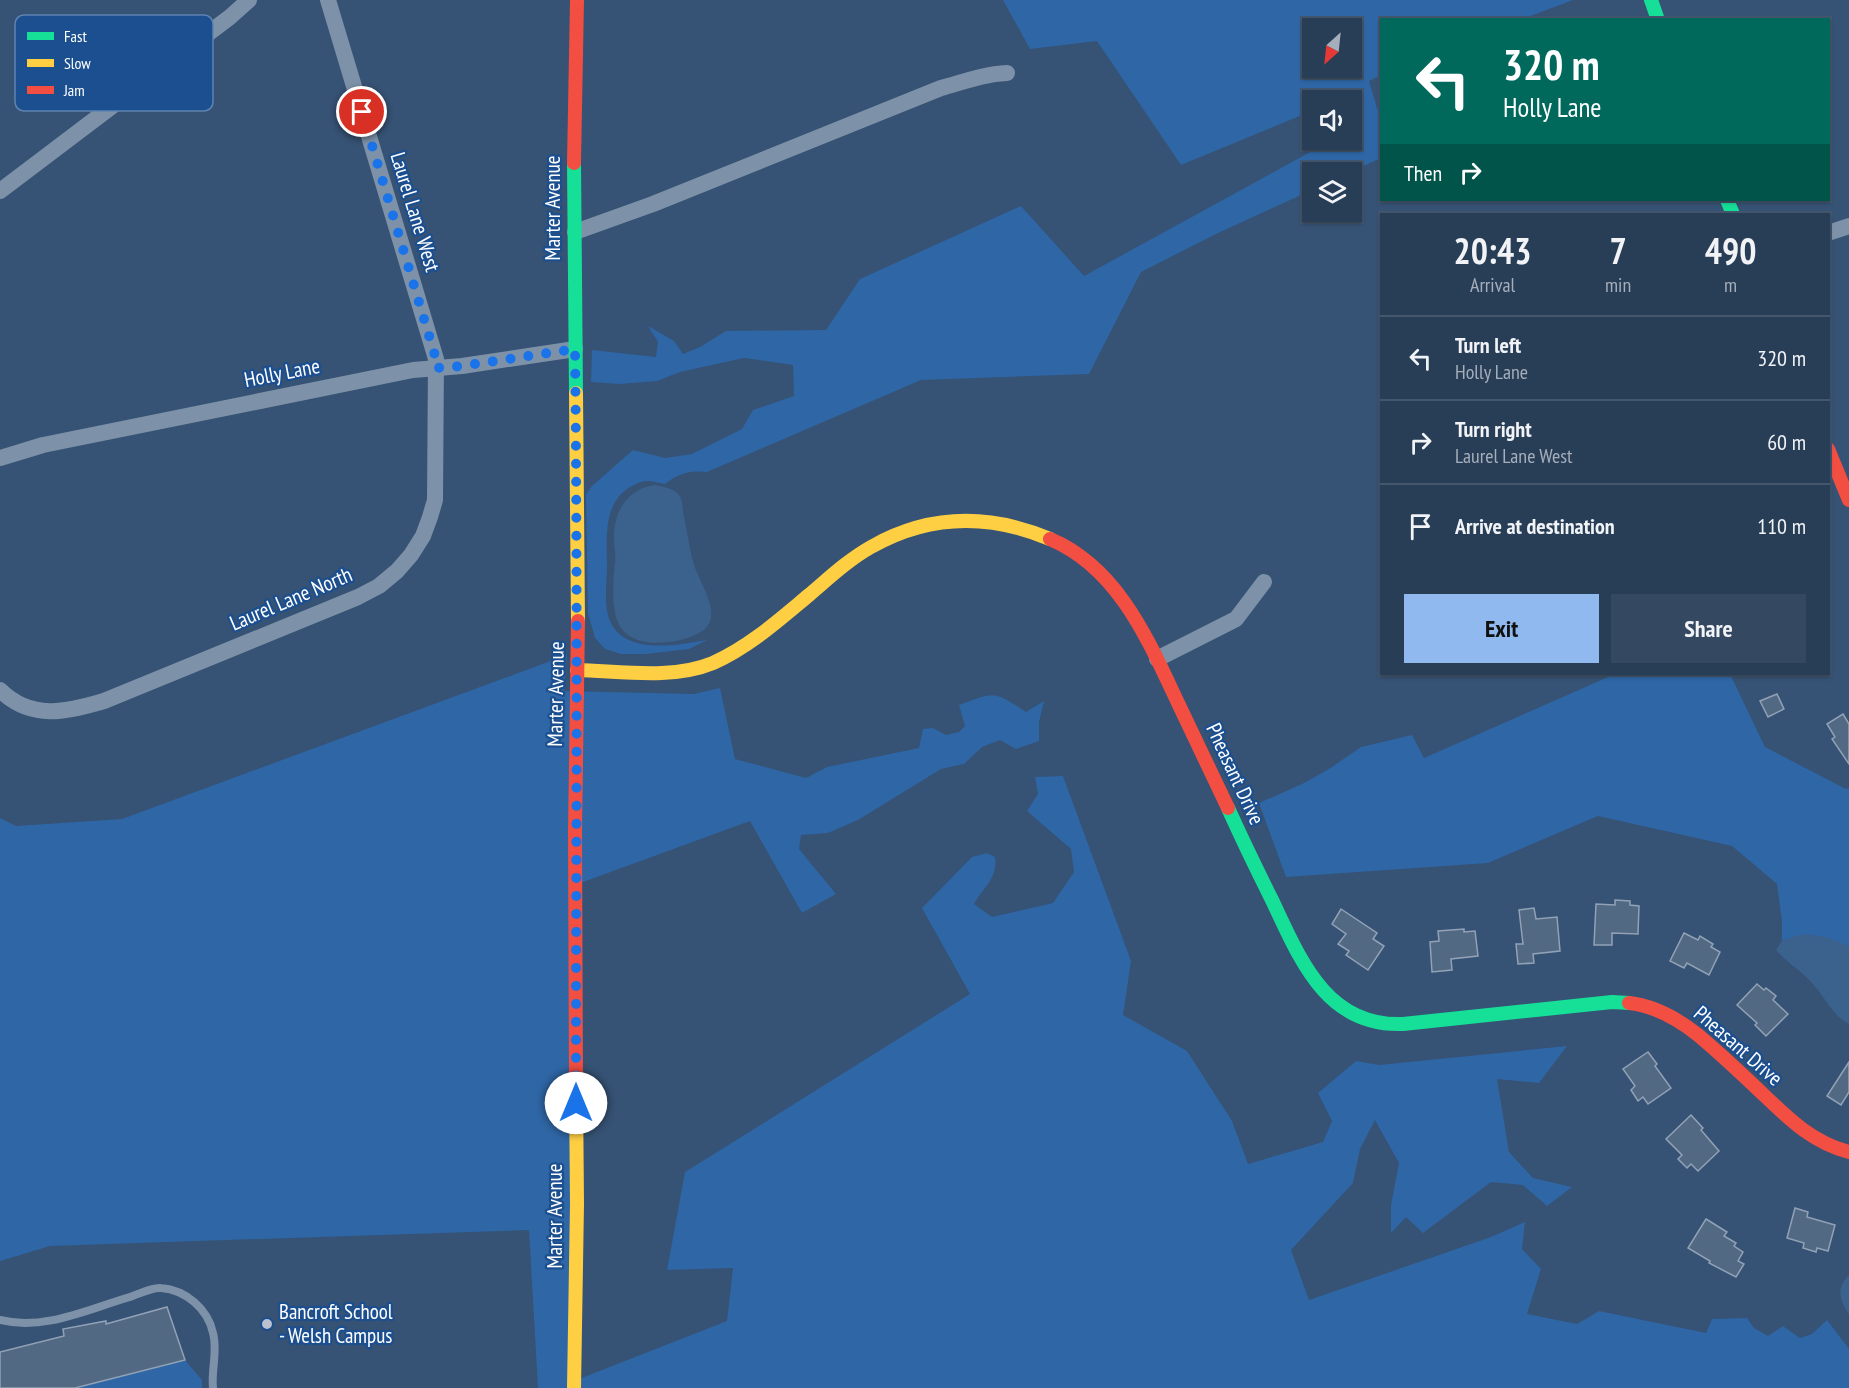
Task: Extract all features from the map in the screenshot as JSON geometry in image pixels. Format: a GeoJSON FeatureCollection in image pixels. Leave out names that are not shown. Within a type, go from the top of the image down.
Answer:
{"type":"FeatureCollection","features":[{"type":"Feature","properties":{"kind":"street"},"geometry":{"type":"LineString","coordinates":[[213,30],[249,0]]}},
{"type":"Feature","properties":{"kind":"street","name":"Laurel Lane West"},"geometry":{"type":"LineString","coordinates":[[328,0],[436,359],[436,368]]}},
{"type":"Feature","properties":{"kind":"street","name":"Marter Avenue"},"geometry":{"type":"LineString","coordinates":[[574,1388],[577,1204],[575,821],[577,670],[574,130],[577,0]]}},
{"type":"Feature","properties":{"kind":"street"},"geometry":{"type":"LineString","coordinates":[[1650,0],[1657,18]]}},
{"type":"Feature","properties":{"kind":"street"},"geometry":{"type":"LineString","coordinates":[[575,232],[653,204],[941,88],[994,74],[1007,73]]}},
{"type":"Feature","properties":{"kind":"street"},"geometry":{"type":"LineString","coordinates":[[0,191],[106,111]]}},
{"type":"Feature","properties":{"kind":"street"},"geometry":{"type":"LineString","coordinates":[[1830,232],[1849,226]]}},
{"type":"Feature","properties":{"kind":"street","name":"Holly Lane"},"geometry":{"type":"LineString","coordinates":[[0,458],[55,442],[413,370],[462,366],[575,349]]}},
{"type":"Feature","properties":{"kind":"street","name":"Laurel Lane North"},"geometry":{"type":"LineString","coordinates":[[0,690],[17,703],[32,709],[46,712],[74,710],[104,701],[334,608],[379,586],[411,555],[423,536],[435,500],[436,368]]}},
{"type":"Feature","properties":{"kind":"street"},"geometry":{"type":"LineString","coordinates":[[1830,455],[1849,500]]}},
{"type":"Feature","properties":{"kind":"street","name":"Pheasant Drive"},"geometry":{"type":"LineString","coordinates":[[577,670],[656,671],[693,668],[709,664],[749,643],[852,561],[879,543],[907,531],[927,525],[968,519],[1027,528],[1062,545],[1102,575],[1134,616],[1157,659],[1298,956],[1316,982],[1338,1004],[1355,1016],[1375,1023],[1396,1024],[1612,1002],[1637,1004],[1658,1010],[1679,1020],[1698,1034],[1798,1128],[1826,1145],[1849,1152]]}},
{"type":"Feature","properties":{"kind":"street"},"geometry":{"type":"LineString","coordinates":[[1157,659],[1236,619],[1264,582]]}},
{"type":"Feature","properties":{"kind":"lane"},"geometry":{"type":"LineString","coordinates":[[0,1320],[12,1323],[37,1323],[159,1288],[179,1292],[203,1310],[209,1319],[214,1335],[213,1388]]}},
{"type":"Feature","properties":{"kind":"shaded area"},"geometry":{"type":"Polygon","coordinates":[[[1003,0],[1573,0],[1526,18],[1380,18],[1380,76],[1369,81],[1380,118],[1380,158],[1362,167],[1362,162],[1302,162],[1302,195],[1141,272],[1089,374],[921,380],[707,472],[685,473],[665,484],[649,481],[634,485],[616,500],[608,521],[606,604],[610,622],[622,636],[641,644],[664,646],[707,640],[689,649],[646,654],[621,654],[605,649],[595,638],[588,613],[586,494],[592,486],[633,450],[665,458],[692,454],[742,429],[753,410],[794,396],[793,365],[744,358],[680,372],[657,381],[620,384],[591,382],[592,350],[656,357],[658,342],[648,326],[674,341],[683,354],[700,347],[726,331],[826,330],[860,279],[1021,206],[1084,276],[1314,150],[1362,150],[1362,90],[1302,90],[1302,115],[1181,165],[1097,41],[1030,49],[1003,0]]]}},
{"type":"Feature","properties":{"kind":"shaded area"},"geometry":{"type":"Polygon","coordinates":[[[655,485],[676,492],[681,499],[694,565],[706,592],[711,611],[711,619],[707,627],[699,633],[681,640],[656,643],[637,640],[622,629],[618,623],[613,597],[614,530],[619,512],[623,504],[636,491],[655,485]]]}},
{"type":"Feature","properties":{"kind":"shaded area"},"geometry":{"type":"Polygon","coordinates":[[[567,655],[564,691],[694,694],[720,688],[735,759],[806,778],[827,767],[919,748],[923,729],[933,728],[946,735],[959,732],[965,726],[959,705],[980,698],[994,695],[1026,712],[1044,701],[1039,722],[1039,741],[1016,749],[1000,740],[982,747],[964,764],[941,769],[858,820],[828,833],[801,835],[799,849],[836,894],[802,913],[750,821],[575,885],[574,1381],[727,1321],[733,1268],[667,1270],[685,1172],[970,994],[922,908],[972,857],[987,853],[995,857],[994,871],[974,904],[992,917],[1053,903],[1074,872],[1071,849],[1027,811],[1038,794],[1035,777],[1063,776],[1131,961],[1123,1015],[1187,1051],[1232,1121],[1248,1164],[1323,1142],[1332,1121],[1318,1093],[1356,1061],[1379,1065],[1567,1046],[1539,1083],[1497,1079],[1509,1152],[1533,1178],[1572,1187],[1547,1206],[1523,1185],[1491,1182],[1423,1233],[1406,1217],[1391,1233],[1391,1205],[1399,1163],[1375,1120],[1360,1149],[1353,1183],[1291,1250],[1309,1300],[1491,1237],[1525,1222],[1522,1249],[1541,1269],[1527,1314],[1577,1324],[1599,1311],[1706,1333],[1712,1319],[1747,1318],[1754,1328],[1768,1336],[1783,1326],[1800,1338],[1812,1334],[1827,1320],[1849,1349],[1849,1388],[538,1388],[529,1230],[50,1246],[0,1261],[0,818],[16,826],[122,819],[567,655]]]}},
{"type":"Feature","properties":{"kind":"shaded area"},"geometry":{"type":"Polygon","coordinates":[[[1613,675],[1730,675],[1765,747],[1846,789],[1849,788],[1849,947],[1832,940],[1808,936],[1782,941],[1777,884],[1732,846],[1598,816],[1488,863],[1286,877],[1259,803],[1302,784],[1361,747],[1412,735],[1424,758],[1613,675]]]}},
{"type":"Feature","properties":{"kind":"shaded area"},"geometry":{"type":"Polygon","coordinates":[[[1799,935],[1825,937],[1849,947],[1849,1024],[1837,1016],[1816,987],[1776,950],[1782,941],[1799,935]]]}},
{"type":"Feature","properties":{"kind":"shaded area"},"geometry":{"type":"Polygon","coordinates":[[[1849,1275],[1849,1314],[1840,1294],[1842,1284],[1849,1275]]]}},
{"type":"Feature","properties":{"kind":"shaded area"},"geometry":{"type":"Polygon","coordinates":[[[185,1360],[202,1380],[202,1388],[75,1388],[185,1360]]]}},
{"type":"Feature","properties":{"kind":"building"},"geometry":{"type":"Polygon","coordinates":[[[1777,694],[1784,709],[1768,717],[1760,701],[1777,694]]]}},
{"type":"Feature","properties":{"kind":"building"},"geometry":{"type":"Polygon","coordinates":[[[1843,714],[1849,724],[1849,764],[1832,739],[1835,737],[1827,724],[1843,714]]]}},
{"type":"Feature","properties":{"kind":"building"},"geometry":{"type":"Polygon","coordinates":[[[1615,900],[1630,901],[1630,905],[1639,906],[1638,934],[1612,933],[1612,945],[1594,945],[1596,904],[1615,905],[1615,900]]]}},
{"type":"Feature","properties":{"kind":"building"},"geometry":{"type":"Polygon","coordinates":[[[1534,908],[1536,919],[1557,917],[1560,951],[1533,954],[1534,963],[1518,964],[1516,944],[1523,944],[1519,910],[1534,908]]]}},
{"type":"Feature","properties":{"kind":"building"},"geometry":{"type":"Polygon","coordinates":[[[1341,909],[1377,933],[1373,939],[1384,946],[1368,970],[1346,955],[1349,951],[1338,944],[1346,934],[1332,924],[1341,909]]]}},
{"type":"Feature","properties":{"kind":"building"},"geometry":{"type":"Polygon","coordinates":[[[1464,929],[1464,932],[1475,931],[1478,956],[1451,959],[1452,970],[1432,972],[1430,942],[1439,941],[1438,931],[1464,929]]]}},
{"type":"Feature","properties":{"kind":"building"},"geometry":{"type":"Polygon","coordinates":[[[1684,933],[1698,940],[1700,936],[1713,944],[1711,947],[1720,952],[1709,975],[1687,963],[1684,968],[1670,961],[1684,933]]]}},
{"type":"Feature","properties":{"kind":"building"},"geometry":{"type":"Polygon","coordinates":[[[1757,984],[1776,996],[1773,1000],[1788,1014],[1766,1036],[1755,1025],[1757,1023],[1737,1005],[1757,984]]]}},
{"type":"Feature","properties":{"kind":"building"},"geometry":{"type":"Polygon","coordinates":[[[1648,1052],[1671,1088],[1648,1104],[1643,1097],[1638,1101],[1631,1090],[1635,1086],[1623,1069],[1648,1052]]]}},
{"type":"Feature","properties":{"kind":"building"},"geometry":{"type":"Polygon","coordinates":[[[1849,1062],[1849,1092],[1841,1105],[1827,1096],[1849,1062]]]}},
{"type":"Feature","properties":{"kind":"building"},"geometry":{"type":"Polygon","coordinates":[[[1691,1115],[1719,1151],[1698,1171],[1691,1164],[1687,1168],[1678,1159],[1682,1155],[1666,1139],[1691,1115]]]}},
{"type":"Feature","properties":{"kind":"building"},"geometry":{"type":"Polygon","coordinates":[[[1795,1208],[1808,1212],[1807,1217],[1835,1225],[1828,1251],[1817,1248],[1816,1252],[1803,1248],[1804,1243],[1787,1238],[1795,1208]]]}},
{"type":"Feature","properties":{"kind":"building"},"geometry":{"type":"Polygon","coordinates":[[[1706,1219],[1727,1232],[1724,1236],[1736,1243],[1734,1246],[1743,1252],[1738,1261],[1744,1264],[1736,1277],[1709,1263],[1710,1261],[1688,1248],[1706,1219]]]}},
{"type":"Feature","properties":{"kind":"building"},"geometry":{"type":"Polygon","coordinates":[[[167,1307],[185,1360],[75,1388],[0,1388],[0,1352],[64,1336],[63,1329],[106,1321],[106,1324],[167,1307]]]}},
{"type":"Feature","properties":{"kind":"traffic: fast"},"geometry":{"type":"LineString","coordinates":[[1651,0],[1657,18]]}},
{"type":"Feature","properties":{"kind":"traffic: fast"},"geometry":{"type":"LineString","coordinates":[[574,163],[576,393]]}},
{"type":"Feature","properties":{"kind":"traffic: fast"},"geometry":{"type":"LineString","coordinates":[[1727,201],[1733,213]]}},
{"type":"Feature","properties":{"kind":"traffic: fast"},"geometry":{"type":"LineString","coordinates":[[1228,808],[1305,966],[1335,1002],[1354,1014],[1376,1022],[1403,1024],[1612,1002],[1629,1003]]}},
{"type":"Feature","properties":{"kind":"traffic: slow"},"geometry":{"type":"LineString","coordinates":[[576,393],[578,621]]}},
{"type":"Feature","properties":{"kind":"traffic: slow"},"geometry":{"type":"LineString","coordinates":[[577,670],[663,673],[713,663],[739,649],[763,632],[863,552],[893,536],[915,528],[937,523],[981,521],[1004,525],[1050,539]]}},
{"type":"Feature","properties":{"kind":"traffic: slow"},"geometry":{"type":"LineString","coordinates":[[574,1388],[576,1088]]}},
{"type":"Feature","properties":{"kind":"traffic: jam"},"geometry":{"type":"LineString","coordinates":[[574,163],[577,0]]}},
{"type":"Feature","properties":{"kind":"traffic: jam"},"geometry":{"type":"LineString","coordinates":[[1830,454],[1849,500]]}},
{"type":"Feature","properties":{"kind":"traffic: jam"},"geometry":{"type":"LineString","coordinates":[[1050,539],[1074,552],[1095,568],[1129,609],[1156,657],[1228,808]]}},
{"type":"Feature","properties":{"kind":"traffic: jam"},"geometry":{"type":"LineString","coordinates":[[576,1088],[575,833],[578,621]]}},
{"type":"Feature","properties":{"kind":"traffic: jam"},"geometry":{"type":"LineString","coordinates":[[1629,1003],[1657,1010],[1683,1024],[1716,1050],[1804,1130],[1825,1143],[1849,1152]]}},
{"type":"Feature","properties":{"kind":"place","name":"Bancroft School - Welsh Campus"},"geometry":{"type":"Point","coordinates":[267,1324]}},
{"type":"Feature","properties":{"kind":"route"},"geometry":{"type":"LineString","coordinates":[[362,112],[436,359],[436,368],[575,349],[578,614],[575,833],[576,1103]]}}]}
